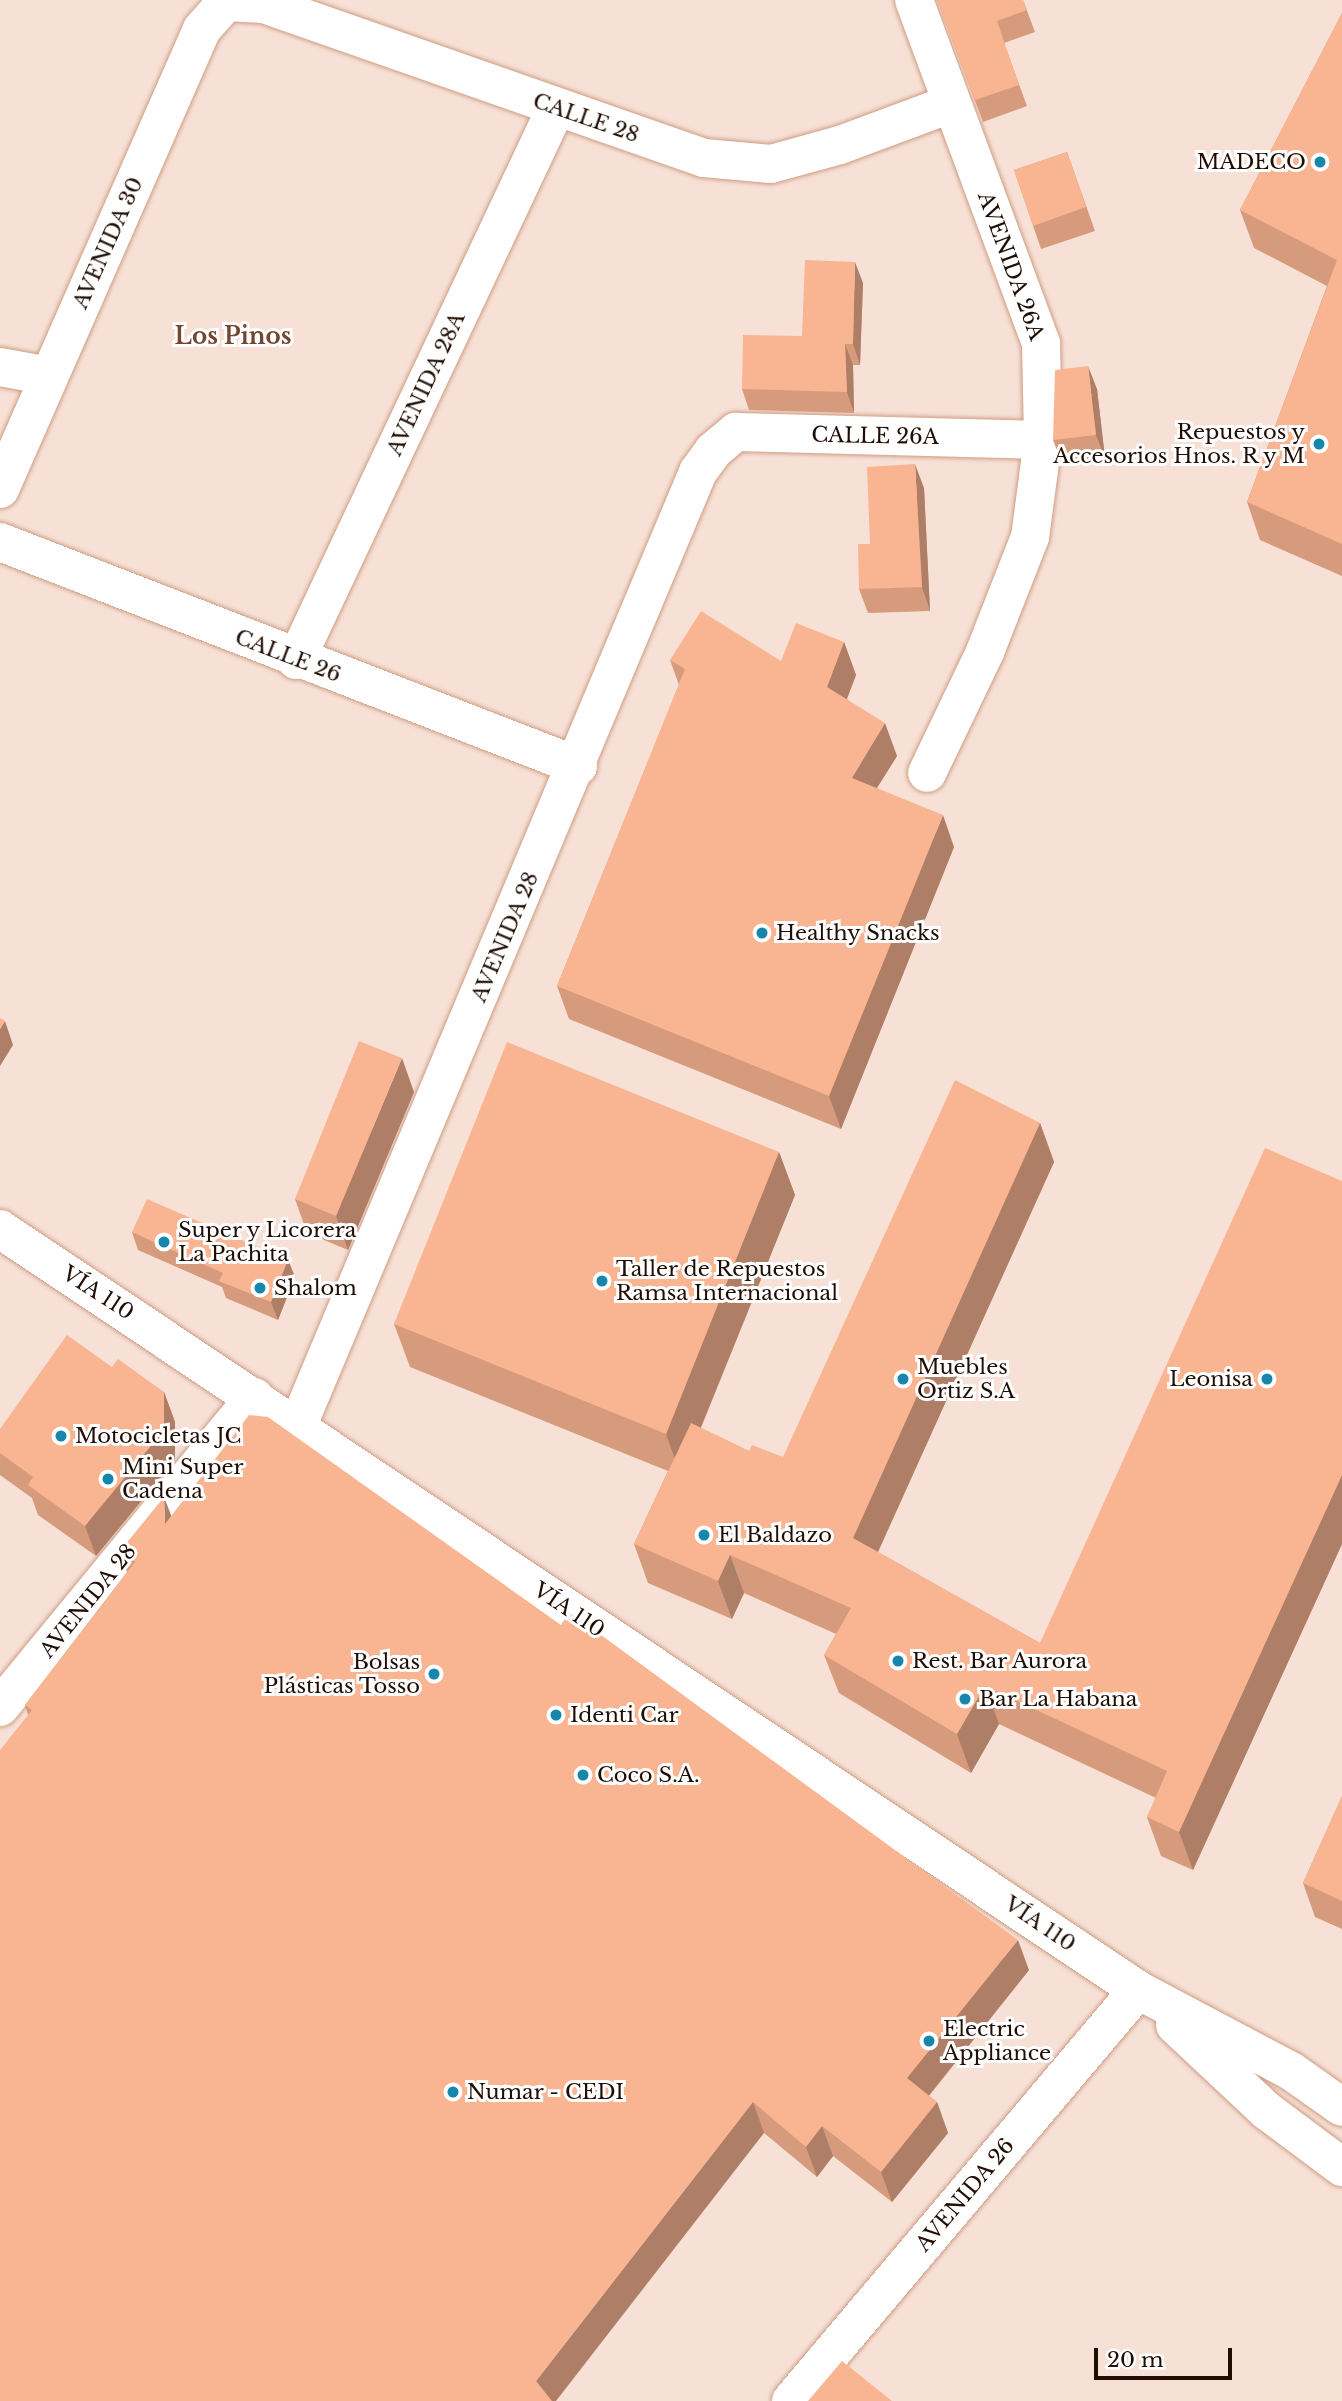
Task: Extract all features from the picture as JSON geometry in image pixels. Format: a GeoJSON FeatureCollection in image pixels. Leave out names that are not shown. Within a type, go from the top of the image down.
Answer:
{"type":"FeatureCollection","features":[{"type":"Feature","properties":{"kind":"street","name":"AVENIDA 26A"},"geometry":{"type":"LineString","coordinates":[[914,0],[950,104],[1041,343],[1043,440],[1030,537],[985,652],[927,773]]}},
{"type":"Feature","properties":{"kind":"street","name":"CALLE 28"},"geometry":{"type":"LineString","coordinates":[[226,2],[264,4],[704,158],[772,164],[840,145],[950,104]]}},
{"type":"Feature","properties":{"kind":"street","name":"AVENIDA 30"},"geometry":{"type":"LineString","coordinates":[[0,489],[202,29],[226,2]]}},
{"type":"Feature","properties":{"kind":"street","name":"AVENIDA 28A"},"geometry":{"type":"LineString","coordinates":[[296,660],[555,108]]}},
{"type":"Feature","properties":{"kind":"street"},"geometry":{"type":"LineString","coordinates":[[0,367],[49,376]]}},
{"type":"Feature","properties":{"kind":"street","name":"CALLE 26A"},"geometry":{"type":"LineString","coordinates":[[713,451],[736,432],[1043,440]]}},
{"type":"Feature","properties":{"kind":"street","name":"AVENIDA 28"},"geometry":{"type":"LineString","coordinates":[[299,1425],[578,766],[698,472],[713,451]]}},
{"type":"Feature","properties":{"kind":"street","name":"CALLE 26"},"geometry":{"type":"LineString","coordinates":[[0,542],[296,660],[578,766]]}},
{"type":"Feature","properties":{"kind":"street","name":"VÍA 110"},"geometry":{"type":"LineString","coordinates":[[0,1229],[299,1425],[1138,1990],[1291,2071],[1342,2107]]}},
{"type":"Feature","properties":{"kind":"street","name":"AVENIDA 28"},"geometry":{"type":"LineString","coordinates":[[0,1707],[255,1397]]}},
{"type":"Feature","properties":{"kind":"street","name":"VÍA 110"},"geometry":{"type":"LineString","coordinates":[[1138,1990],[1267,2111],[1342,2166]]}},
{"type":"Feature","properties":{"kind":"street","name":"AVENIDA 26"},"geometry":{"type":"LineString","coordinates":[[791,2401],[1138,1990]]}},
{"type":"Feature","properties":{"kind":"building"},"geometry":{"type":"Polygon","coordinates":[[[937,0],[1023,0],[1027,10],[997,21],[1019,85],[975,100],[937,0]]]}},
{"type":"Feature","properties":{"kind":"building"},"geometry":{"type":"Polygon","coordinates":[[[1342,13],[1342,544],[1247,502],[1337,260],[1240,210],[1342,13]]]}},
{"type":"Feature","properties":{"kind":"building"},"geometry":{"type":"Polygon","coordinates":[[[1067,152],[1086,207],[1033,226],[1014,170],[1067,152]]]}},
{"type":"Feature","properties":{"kind":"building"},"geometry":{"type":"Polygon","coordinates":[[[805,260],[855,262],[853,344],[845,344],[847,392],[742,389],[743,335],[802,336],[805,260]]]}},
{"type":"Feature","properties":{"kind":"building"},"geometry":{"type":"Polygon","coordinates":[[[1088,366],[1096,435],[1053,440],[1055,370],[1088,366]]]}},
{"type":"Feature","properties":{"kind":"building"},"geometry":{"type":"Polygon","coordinates":[[[915,464],[922,587],[859,589],[858,544],[870,544],[867,467],[915,464]]]}},
{"type":"Feature","properties":{"kind":"building","name":"Healthy Snacks"},"geometry":{"type":"Polygon","coordinates":[[[701,611],[781,661],[796,623],[844,642],[827,687],[885,723],[852,778],[943,815],[829,1096],[557,986],[685,669],[670,660],[701,611]]]}},
{"type":"Feature","properties":{"kind":"building"},"geometry":{"type":"Polygon","coordinates":[[[359,1041],[402,1058],[336,1216],[295,1199],[359,1041]]]}},
{"type":"Feature","properties":{"kind":"building","name":"Taller de Repuestos Ramsa Internacional"},"geometry":{"type":"Polygon","coordinates":[[[507,1042],[779,1152],[666,1434],[394,1324],[507,1042]]]}},
{"type":"Feature","properties":{"kind":"building"},"geometry":{"type":"Polygon","coordinates":[[[955,1080],[1040,1123],[853,1538],[1040,1643],[1265,1148],[1342,1181],[1342,1475],[1179,1832],[1147,1817],[1167,1771],[985,1686],[957,1734],[824,1655],[851,1608],[730,1555],[718,1581],[634,1544],[691,1423],[749,1451],[752,1445],[783,1457],[955,1080]]]}},
{"type":"Feature","properties":{"kind":"building"},"geometry":{"type":"Polygon","coordinates":[[[147,1199],[288,1260],[271,1302],[219,1281],[223,1273],[132,1232],[147,1199]]]}},
{"type":"Feature","properties":{"kind":"building"},"geometry":{"type":"Polygon","coordinates":[[[67,1335],[112,1367],[118,1359],[164,1392],[164,1430],[85,1526],[28,1485],[33,1477],[0,1453],[0,1429],[67,1335]]]}},
{"type":"Feature","properties":{"kind":"building"},"geometry":{"type":"Polygon","coordinates":[[[249,1415],[268,1417],[561,1625],[569,1613],[586,1624],[1018,1940],[907,2078],[937,2102],[881,2172],[822,2126],[806,2147],[753,2102],[536,2381],[552,2401],[0,2401],[0,1750],[32,1710],[25,1705],[135,1562],[120,1551],[164,1497],[165,1524],[249,1415]]]}},
{"type":"Feature","properties":{"kind":"building"},"geometry":{"type":"Polygon","coordinates":[[[1342,1796],[1342,1901],[1303,1883],[1342,1796]]]}},
{"type":"Feature","properties":{"kind":"building"},"geometry":{"type":"Polygon","coordinates":[[[842,2361],[892,2401],[808,2401],[842,2361]]]}},
{"type":"Feature","properties":{"kind":"place","name":"MADECO"},"geometry":{"type":"Point","coordinates":[1320,162]}},
{"type":"Feature","properties":{"kind":"place","name":"Repuestos y Accesorios Hnos. R y M"},"geometry":{"type":"Point","coordinates":[1319,444]}},
{"type":"Feature","properties":{"kind":"place","name":"Healthy Snacks"},"geometry":{"type":"Point","coordinates":[762,933]}},
{"type":"Feature","properties":{"kind":"place","name":"Super y Licorera La Pachita"},"geometry":{"type":"Point","coordinates":[164,1242]}},
{"type":"Feature","properties":{"kind":"place","name":"Taller de Repuestos Ramsa Internacional"},"geometry":{"type":"Point","coordinates":[602,1281]}},
{"type":"Feature","properties":{"kind":"place","name":"Shalom"},"geometry":{"type":"Point","coordinates":[260,1288]}},
{"type":"Feature","properties":{"kind":"place","name":"Muebles Ortiz S.A"},"geometry":{"type":"Point","coordinates":[903,1379]}},
{"type":"Feature","properties":{"kind":"place","name":"Leonisa"},"geometry":{"type":"Point","coordinates":[1267,1379]}},
{"type":"Feature","properties":{"kind":"place","name":"Motocicletas JC"},"geometry":{"type":"Point","coordinates":[61,1436]}},
{"type":"Feature","properties":{"kind":"place","name":"Mini Super Cadena"},"geometry":{"type":"Point","coordinates":[108,1479]}},
{"type":"Feature","properties":{"kind":"place","name":"El Baldazo"},"geometry":{"type":"Point","coordinates":[704,1535]}},
{"type":"Feature","properties":{"kind":"place","name":"Rest. Bar Aurora"},"geometry":{"type":"Point","coordinates":[898,1661]}},
{"type":"Feature","properties":{"kind":"place","name":"Bolsas Plásticas Tosso"},"geometry":{"type":"Point","coordinates":[434,1674]}},
{"type":"Feature","properties":{"kind":"place","name":"Bar La Habana"},"geometry":{"type":"Point","coordinates":[965,1699]}},
{"type":"Feature","properties":{"kind":"place","name":"Identi Car"},"geometry":{"type":"Point","coordinates":[556,1715]}},
{"type":"Feature","properties":{"kind":"place","name":"Coco S.A."},"geometry":{"type":"Point","coordinates":[583,1775]}},
{"type":"Feature","properties":{"kind":"place","name":"Electric Appliance"},"geometry":{"type":"Point","coordinates":[929,2041]}},
{"type":"Feature","properties":{"kind":"place","name":"Numar - CEDI"},"geometry":{"type":"Point","coordinates":[453,2092]}},
{"type":"Feature","properties":{"kind":"district","name":"Los Pinos"},"geometry":{"type":"Point","coordinates":[233,336]}}]}
